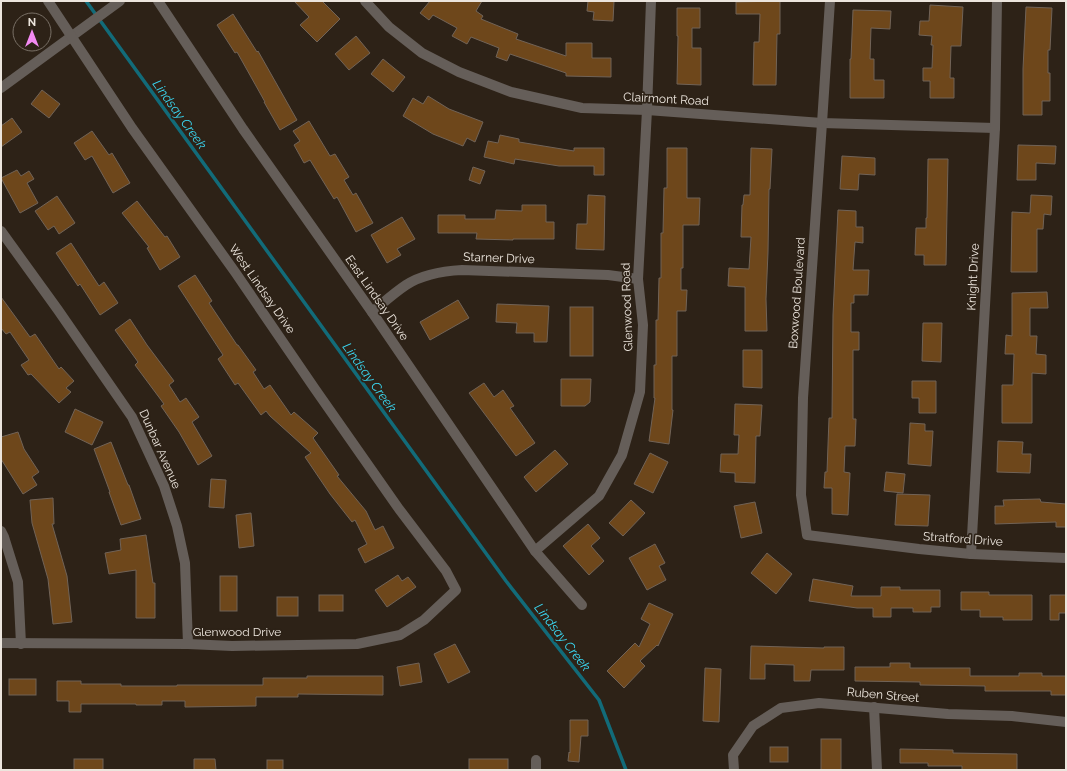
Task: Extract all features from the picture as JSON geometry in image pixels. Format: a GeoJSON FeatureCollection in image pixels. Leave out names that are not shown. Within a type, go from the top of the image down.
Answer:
{"type":"FeatureCollection","features":[{"type":"Feature","properties":{"kind":"street","name":"West Lindsay Drive"},"geometry":{"type":"LineString","coordinates":[[48,1],[132,128],[235,272],[399,509],[446,571],[456,590]]}},
{"type":"Feature","properties":{"kind":"street","name":"East Lindsay Drive"},"geometry":{"type":"LineString","coordinates":[[158,1],[243,129],[372,312],[535,551],[582,605]]}},
{"type":"Feature","properties":{"kind":"street","name":"Clairmont Road"},"geometry":{"type":"LineString","coordinates":[[365,1],[390,27],[422,53],[459,72],[511,92],[582,108],[648,110],[822,123],[994,128]]}},
{"type":"Feature","properties":{"kind":"street","name":"Glenwood Road"},"geometry":{"type":"LineString","coordinates":[[535,551],[599,496],[622,455],[640,392],[643,325],[638,279],[648,110],[651,1]]}},
{"type":"Feature","properties":{"kind":"street","name":"Boxwood Boulevard"},"geometry":{"type":"LineString","coordinates":[[830,1],[803,398],[801,495],[807,535],[859,542]]}},
{"type":"Feature","properties":{"kind":"street","name":"Knight Drive"},"geometry":{"type":"LineString","coordinates":[[971,554],[994,128],[997,1]]}},
{"type":"Feature","properties":{"kind":"street"},"geometry":{"type":"LineString","coordinates":[[1,88],[119,2]]}},
{"type":"Feature","properties":{"kind":"street","name":"Dunbar Avenue"},"geometry":{"type":"LineString","coordinates":[[1,231],[132,417],[164,486],[177,526],[185,563],[188,644]]}},
{"type":"Feature","properties":{"kind":"street","name":"Starner Drive"},"geometry":{"type":"LineString","coordinates":[[372,312],[407,285],[445,271],[462,270],[608,275],[638,279]]}},
{"type":"Feature","properties":{"kind":"street"},"geometry":{"type":"LineString","coordinates":[[1,531],[18,582],[21,644]]}},
{"type":"Feature","properties":{"kind":"street","name":"Stratford Drive"},"geometry":{"type":"LineString","coordinates":[[859,542],[971,554],[1066,558]]}},
{"type":"Feature","properties":{"kind":"street","name":"Glenwood Drive"},"geometry":{"type":"LineString","coordinates":[[1,643],[188,644],[232,646],[357,644],[400,635],[424,620],[456,590]]}},
{"type":"Feature","properties":{"kind":"street","name":"Ruben Street"},"geometry":{"type":"LineString","coordinates":[[734,770],[734,755],[753,726],[781,708],[819,703],[948,714],[1012,716],[1066,722]]}},
{"type":"Feature","properties":{"kind":"street"},"geometry":{"type":"LineString","coordinates":[[874,707],[877,770]]}},
{"type":"Feature","properties":{"kind":"building"},"geometry":{"type":"Polygon","coordinates":[[[294,1],[322,1],[340,19],[317,42],[300,25],[309,17],[294,1]]]}},
{"type":"Feature","properties":{"kind":"building"},"geometry":{"type":"Polygon","coordinates":[[[430,1],[482,1],[476,11],[483,16],[481,19],[518,34],[516,39],[566,56],[566,43],[592,43],[592,58],[611,58],[611,77],[566,76],[566,73],[510,54],[507,61],[496,57],[499,48],[471,37],[467,44],[452,36],[457,28],[433,15],[429,20],[420,13],[430,1]]]}},
{"type":"Feature","properties":{"kind":"building"},"geometry":{"type":"Polygon","coordinates":[[[588,1],[614,1],[613,21],[593,20],[594,12],[587,11],[588,1]]]}},
{"type":"Feature","properties":{"kind":"building"},"geometry":{"type":"Polygon","coordinates":[[[780,1],[780,34],[777,34],[776,85],[753,85],[754,42],[759,42],[760,14],[736,14],[736,2],[780,1]]]}},
{"type":"Feature","properties":{"kind":"building"},"geometry":{"type":"Polygon","coordinates":[[[930,5],[963,7],[961,46],[951,46],[950,78],[954,78],[954,98],[930,98],[930,81],[923,81],[923,68],[932,68],[933,45],[931,45],[932,36],[919,35],[920,21],[929,21],[930,5]]]}},
{"type":"Feature","properties":{"kind":"building"},"geometry":{"type":"Polygon","coordinates":[[[1026,7],[1052,8],[1050,50],[1048,50],[1050,101],[1042,101],[1042,115],[1023,115],[1023,69],[1026,7]]]}},
{"type":"Feature","properties":{"kind":"building"},"geometry":{"type":"Polygon","coordinates":[[[677,8],[700,8],[700,28],[692,28],[692,48],[701,48],[701,85],[677,84],[677,8]]]}},
{"type":"Feature","properties":{"kind":"building"},"geometry":{"type":"Polygon","coordinates":[[[853,10],[891,11],[890,29],[871,28],[870,59],[874,59],[874,80],[884,80],[884,98],[850,98],[850,59],[853,10]]]}},
{"type":"Feature","properties":{"kind":"building"},"geometry":{"type":"Polygon","coordinates":[[[233,14],[257,52],[258,51],[297,120],[280,130],[237,52],[235,53],[217,25],[233,14]]]}},
{"type":"Feature","properties":{"kind":"building"},"geometry":{"type":"Polygon","coordinates":[[[356,36],[370,53],[349,70],[335,54],[356,36]]]}},
{"type":"Feature","properties":{"kind":"building"},"geometry":{"type":"Polygon","coordinates":[[[383,59],[405,77],[393,92],[371,74],[383,59]]]}},
{"type":"Feature","properties":{"kind":"building"},"geometry":{"type":"Polygon","coordinates":[[[42,90],[60,104],[49,118],[31,104],[42,90]]]}},
{"type":"Feature","properties":{"kind":"building"},"geometry":{"type":"Polygon","coordinates":[[[428,96],[449,109],[483,122],[475,142],[467,138],[463,146],[433,134],[403,116],[413,98],[423,104],[428,96]]]}},
{"type":"Feature","properties":{"kind":"building"},"geometry":{"type":"Polygon","coordinates":[[[12,118],[22,132],[1,147],[1,126],[12,118]]]}},
{"type":"Feature","properties":{"kind":"building"},"geometry":{"type":"Polygon","coordinates":[[[309,121],[330,156],[335,154],[349,177],[344,180],[353,195],[356,193],[373,223],[356,232],[337,197],[334,199],[310,160],[304,163],[294,145],[300,141],[293,131],[309,121]]]}},
{"type":"Feature","properties":{"kind":"building"},"geometry":{"type":"Polygon","coordinates":[[[92,131],[109,155],[112,153],[130,183],[113,193],[92,156],[85,160],[74,143],[92,131]]]}},
{"type":"Feature","properties":{"kind":"building"},"geometry":{"type":"Polygon","coordinates":[[[500,135],[519,139],[519,142],[574,151],[574,148],[604,148],[604,175],[594,175],[594,166],[559,166],[515,159],[514,164],[484,157],[488,141],[498,143],[500,135]]]}},
{"type":"Feature","properties":{"kind":"building"},"geometry":{"type":"Polygon","coordinates":[[[1018,145],[1056,146],[1055,164],[1036,163],[1036,180],[1017,180],[1018,145]]]}},
{"type":"Feature","properties":{"kind":"building"},"geometry":{"type":"Polygon","coordinates":[[[667,148],[687,148],[687,198],[700,198],[699,225],[683,225],[683,268],[681,268],[681,290],[687,290],[686,311],[677,311],[677,356],[672,356],[673,410],[669,444],[649,441],[655,398],[654,365],[656,365],[656,320],[658,320],[659,278],[661,278],[661,233],[663,233],[664,188],[667,188],[667,148]]]}},
{"type":"Feature","properties":{"kind":"building"},"geometry":{"type":"Polygon","coordinates":[[[751,148],[772,149],[769,189],[766,299],[767,331],[745,331],[745,287],[728,286],[729,268],[749,269],[751,237],[741,237],[742,205],[744,195],[750,195],[751,148]]]}},
{"type":"Feature","properties":{"kind":"building"},"geometry":{"type":"Polygon","coordinates":[[[842,156],[875,158],[875,175],[859,174],[858,190],[840,189],[842,156]]]}},
{"type":"Feature","properties":{"kind":"building"},"geometry":{"type":"Polygon","coordinates":[[[928,159],[948,159],[946,265],[924,265],[924,255],[915,255],[916,228],[926,228],[928,159]]]}},
{"type":"Feature","properties":{"kind":"building"},"geometry":{"type":"Polygon","coordinates":[[[473,167],[485,171],[480,184],[469,180],[473,167]]]}},
{"type":"Feature","properties":{"kind":"building"},"geometry":{"type":"Polygon","coordinates":[[[17,170],[21,176],[29,171],[34,179],[27,183],[38,203],[20,213],[1,178],[17,170]]]}},
{"type":"Feature","properties":{"kind":"building"},"geometry":{"type":"Polygon","coordinates":[[[588,195],[605,196],[604,250],[576,249],[577,224],[587,224],[588,195]]]}},
{"type":"Feature","properties":{"kind":"building"},"geometry":{"type":"Polygon","coordinates":[[[1031,195],[1052,196],[1051,215],[1044,214],[1043,229],[1037,229],[1037,272],[1011,272],[1012,212],[1030,213],[1031,195]]]}},
{"type":"Feature","properties":{"kind":"building"},"geometry":{"type":"Polygon","coordinates":[[[57,196],[75,223],[59,234],[54,226],[48,230],[35,211],[57,196]]]}},
{"type":"Feature","properties":{"kind":"building"},"geometry":{"type":"Polygon","coordinates":[[[137,201],[165,237],[167,236],[180,257],[160,270],[147,248],[149,247],[122,213],[137,201]]]}},
{"type":"Feature","properties":{"kind":"building"},"geometry":{"type":"Polygon","coordinates":[[[522,205],[546,205],[546,222],[554,222],[554,239],[476,239],[477,233],[438,233],[438,215],[465,215],[465,219],[495,219],[496,210],[522,211],[522,205]]]}},
{"type":"Feature","properties":{"kind":"building"},"geometry":{"type":"Polygon","coordinates":[[[838,210],[856,211],[856,227],[863,227],[863,243],[855,242],[853,270],[869,270],[868,295],[854,295],[854,303],[851,303],[851,332],[859,332],[859,350],[853,350],[853,419],[856,419],[855,446],[845,446],[844,472],[850,473],[848,515],[832,514],[832,488],[824,488],[825,472],[827,472],[829,418],[832,418],[833,315],[838,210]]]}},
{"type":"Feature","properties":{"kind":"building"},"geometry":{"type":"Polygon","coordinates":[[[402,217],[415,239],[397,249],[401,255],[387,263],[371,235],[402,217]]]}},
{"type":"Feature","properties":{"kind":"building"},"geometry":{"type":"Polygon","coordinates":[[[71,243],[99,286],[104,282],[118,303],[100,315],[80,284],[78,286],[56,253],[71,243]]]}},
{"type":"Feature","properties":{"kind":"building"},"geometry":{"type":"Polygon","coordinates":[[[195,275],[212,301],[209,303],[256,370],[253,372],[264,389],[270,385],[291,415],[294,412],[318,433],[313,438],[339,475],[337,476],[366,511],[375,530],[383,526],[394,548],[365,563],[358,549],[367,544],[355,520],[352,522],[330,494],[305,457],[311,453],[266,411],[261,415],[238,383],[235,385],[218,359],[223,355],[178,286],[195,275]]]}},
{"type":"Feature","properties":{"kind":"building"},"geometry":{"type":"Polygon","coordinates":[[[1047,292],[1048,308],[1030,308],[1030,336],[1037,336],[1036,354],[1046,355],[1046,374],[1032,373],[1032,423],[1002,423],[1002,385],[1013,385],[1014,354],[1005,354],[1006,335],[1012,336],[1012,293],[1047,292]]]}},
{"type":"Feature","properties":{"kind":"building"},"geometry":{"type":"Polygon","coordinates":[[[1,297],[30,337],[35,334],[59,369],[61,367],[74,381],[66,388],[71,392],[59,403],[31,374],[28,375],[21,365],[29,360],[10,332],[6,334],[1,328],[1,297]]]}},
{"type":"Feature","properties":{"kind":"building"},"geometry":{"type":"Polygon","coordinates":[[[458,300],[469,318],[430,340],[420,322],[458,300]]]}},
{"type":"Feature","properties":{"kind":"building"},"geometry":{"type":"Polygon","coordinates":[[[497,304],[549,306],[547,342],[534,342],[534,333],[516,333],[517,323],[496,322],[497,304]]]}},
{"type":"Feature","properties":{"kind":"building"},"geometry":{"type":"Polygon","coordinates":[[[570,307],[593,307],[593,356],[570,356],[570,307]]]}},
{"type":"Feature","properties":{"kind":"building"},"geometry":{"type":"Polygon","coordinates":[[[130,319],[174,381],[169,385],[180,402],[186,398],[199,417],[192,422],[212,456],[198,465],[179,432],[161,406],[164,404],[135,365],[138,362],[115,330],[130,319]]]}},
{"type":"Feature","properties":{"kind":"building"},"geometry":{"type":"Polygon","coordinates":[[[923,323],[942,323],[941,362],[922,361],[923,323]]]}},
{"type":"Feature","properties":{"kind":"building"},"geometry":{"type":"Polygon","coordinates":[[[743,350],[762,350],[762,388],[743,387],[743,350]]]}},
{"type":"Feature","properties":{"kind":"building"},"geometry":{"type":"Polygon","coordinates":[[[561,379],[591,379],[590,402],[585,406],[561,406],[561,379]]]}},
{"type":"Feature","properties":{"kind":"building"},"geometry":{"type":"Polygon","coordinates":[[[912,381],[936,381],[936,413],[919,413],[919,398],[912,398],[912,381]]]}},
{"type":"Feature","properties":{"kind":"building"},"geometry":{"type":"Polygon","coordinates":[[[484,383],[494,397],[503,390],[514,406],[510,408],[535,443],[516,456],[469,393],[484,383]]]}},
{"type":"Feature","properties":{"kind":"building"},"geometry":{"type":"Polygon","coordinates":[[[735,404],[762,405],[760,436],[756,436],[755,483],[735,482],[735,473],[720,472],[721,454],[738,454],[739,435],[734,435],[735,404]]]}},
{"type":"Feature","properties":{"kind":"building"},"geometry":{"type":"Polygon","coordinates":[[[75,409],[103,422],[92,445],[65,432],[75,409]]]}},
{"type":"Feature","properties":{"kind":"building"},"geometry":{"type":"Polygon","coordinates":[[[910,423],[925,424],[925,431],[933,431],[931,466],[908,464],[910,423]]]}},
{"type":"Feature","properties":{"kind":"building"},"geometry":{"type":"Polygon","coordinates":[[[18,432],[24,449],[39,472],[32,477],[37,485],[23,494],[1,459],[1,437],[18,432]]]}},
{"type":"Feature","properties":{"kind":"building"},"geometry":{"type":"Polygon","coordinates":[[[998,441],[1023,442],[1022,454],[1031,454],[1030,473],[997,472],[998,441]]]}},
{"type":"Feature","properties":{"kind":"building"},"geometry":{"type":"Polygon","coordinates":[[[111,442],[141,519],[121,525],[94,449],[111,442]]]}},
{"type":"Feature","properties":{"kind":"building"},"geometry":{"type":"Polygon","coordinates":[[[555,450],[568,464],[536,492],[524,477],[555,450]]]}},
{"type":"Feature","properties":{"kind":"building"},"geometry":{"type":"Polygon","coordinates":[[[650,453],[668,462],[653,493],[634,484],[650,453]]]}},
{"type":"Feature","properties":{"kind":"building"},"geometry":{"type":"Polygon","coordinates":[[[886,472],[905,474],[903,493],[884,491],[886,472]]]}},
{"type":"Feature","properties":{"kind":"building"},"geometry":{"type":"Polygon","coordinates":[[[211,479],[226,480],[224,508],[209,507],[211,479]]]}},
{"type":"Feature","properties":{"kind":"building"},"geometry":{"type":"Polygon","coordinates":[[[897,494],[930,495],[928,526],[895,525],[897,494]]]}},
{"type":"Feature","properties":{"kind":"building"},"geometry":{"type":"Polygon","coordinates":[[[53,498],[54,524],[52,524],[67,576],[72,622],[53,624],[48,579],[32,523],[30,500],[53,498]]]}},
{"type":"Feature","properties":{"kind":"building"},"geometry":{"type":"Polygon","coordinates":[[[1040,499],[1041,502],[1066,504],[1066,527],[1056,527],[1056,522],[995,524],[995,506],[1004,506],[1003,500],[1040,499]]]}},
{"type":"Feature","properties":{"kind":"building"},"geometry":{"type":"Polygon","coordinates":[[[631,500],[645,513],[623,536],[609,523],[631,500]]]}},
{"type":"Feature","properties":{"kind":"building"},"geometry":{"type":"Polygon","coordinates":[[[755,502],[762,533],[741,538],[734,506],[755,502]]]}},
{"type":"Feature","properties":{"kind":"building"},"geometry":{"type":"Polygon","coordinates":[[[251,513],[254,546],[239,548],[236,515],[251,513]]]}},
{"type":"Feature","properties":{"kind":"building"},"geometry":{"type":"Polygon","coordinates":[[[588,524],[600,538],[591,546],[604,561],[589,575],[563,546],[588,524]]]}},
{"type":"Feature","properties":{"kind":"building"},"geometry":{"type":"Polygon","coordinates":[[[146,535],[153,583],[155,583],[155,618],[136,618],[136,570],[109,574],[105,553],[121,550],[120,539],[146,535]]]}},
{"type":"Feature","properties":{"kind":"building"},"geometry":{"type":"Polygon","coordinates":[[[655,544],[665,563],[659,566],[666,580],[647,590],[629,558],[655,544]]]}},
{"type":"Feature","properties":{"kind":"building"},"geometry":{"type":"Polygon","coordinates":[[[767,553],[792,574],[776,594],[751,573],[767,553]]]}},
{"type":"Feature","properties":{"kind":"building"},"geometry":{"type":"Polygon","coordinates":[[[398,575],[402,581],[408,577],[416,587],[387,607],[375,590],[398,575]]]}},
{"type":"Feature","properties":{"kind":"building"},"geometry":{"type":"Polygon","coordinates":[[[220,576],[237,576],[237,611],[220,611],[220,576]]]}},
{"type":"Feature","properties":{"kind":"building"},"geometry":{"type":"Polygon","coordinates":[[[813,579],[853,586],[851,596],[881,596],[881,587],[900,587],[900,590],[940,590],[940,607],[931,607],[931,612],[913,612],[913,608],[891,608],[891,617],[873,617],[873,608],[857,608],[809,601],[813,579]]]}},
{"type":"Feature","properties":{"kind":"building"},"geometry":{"type":"Polygon","coordinates":[[[961,592],[989,592],[989,595],[1032,595],[1032,620],[1003,620],[1003,617],[980,617],[980,610],[961,610],[961,592]]]}},
{"type":"Feature","properties":{"kind":"building"},"geometry":{"type":"Polygon","coordinates":[[[319,595],[343,595],[343,611],[319,611],[319,595]]]}},
{"type":"Feature","properties":{"kind":"building"},"geometry":{"type":"Polygon","coordinates":[[[1050,595],[1066,595],[1066,613],[1059,613],[1059,620],[1050,620],[1050,595]]]}},
{"type":"Feature","properties":{"kind":"building"},"geometry":{"type":"Polygon","coordinates":[[[277,597],[298,597],[298,616],[277,616],[277,597]]]}},
{"type":"Feature","properties":{"kind":"building"},"geometry":{"type":"Polygon","coordinates":[[[649,603],[673,614],[658,646],[657,645],[640,661],[645,666],[624,688],[607,671],[635,643],[639,647],[650,624],[641,619],[649,603]]]}},
{"type":"Feature","properties":{"kind":"building"},"geometry":{"type":"Polygon","coordinates":[[[455,644],[470,672],[448,683],[434,654],[455,644]]]}},
{"type":"Feature","properties":{"kind":"building"},"geometry":{"type":"Polygon","coordinates":[[[751,646],[824,648],[844,647],[844,670],[811,670],[810,681],[794,681],[794,665],[765,664],[765,679],[750,679],[751,646]]]}},
{"type":"Feature","properties":{"kind":"building"},"geometry":{"type":"Polygon","coordinates":[[[419,663],[422,682],[400,686],[397,667],[419,663]]]}},
{"type":"Feature","properties":{"kind":"building"},"geometry":{"type":"Polygon","coordinates":[[[890,663],[910,663],[910,668],[970,668],[970,676],[1019,676],[1019,673],[1042,673],[1042,676],[1066,676],[1066,695],[1051,695],[1051,691],[985,691],[985,686],[920,685],[920,682],[855,681],[855,667],[890,667],[890,663]]]}},
{"type":"Feature","properties":{"kind":"building"},"geometry":{"type":"Polygon","coordinates":[[[705,668],[721,669],[719,722],[703,721],[705,668]]]}},
{"type":"Feature","properties":{"kind":"building"},"geometry":{"type":"Polygon","coordinates":[[[307,676],[383,676],[383,695],[298,694],[298,697],[256,697],[256,706],[185,707],[185,701],[162,701],[162,705],[81,704],[81,712],[69,712],[69,701],[57,701],[57,681],[81,681],[81,684],[121,684],[121,686],[263,685],[263,678],[307,678],[307,676]]]}},
{"type":"Feature","properties":{"kind":"building"},"geometry":{"type":"Polygon","coordinates":[[[9,679],[36,679],[36,695],[9,695],[9,679]]]}},
{"type":"Feature","properties":{"kind":"building"},"geometry":{"type":"Polygon","coordinates":[[[570,720],[588,720],[588,736],[581,736],[579,762],[568,761],[569,752],[570,753],[570,720]]]}},
{"type":"Feature","properties":{"kind":"building"},"geometry":{"type":"Polygon","coordinates":[[[821,739],[841,739],[841,770],[821,770],[821,739]]]}},
{"type":"Feature","properties":{"kind":"building"},"geometry":{"type":"Polygon","coordinates":[[[770,747],[788,747],[788,762],[770,762],[770,747]]]}},
{"type":"Feature","properties":{"kind":"building"},"geometry":{"type":"Polygon","coordinates":[[[900,749],[953,750],[953,753],[1017,754],[1017,770],[962,770],[962,766],[928,766],[928,763],[900,763],[900,749]]]}},
{"type":"Feature","properties":{"kind":"building"},"geometry":{"type":"Polygon","coordinates":[[[74,759],[103,759],[103,770],[74,770],[74,759]]]}},
{"type":"Feature","properties":{"kind":"building"},"geometry":{"type":"Polygon","coordinates":[[[194,759],[215,759],[216,770],[194,770],[194,759]]]}},
{"type":"Feature","properties":{"kind":"building"},"geometry":{"type":"Polygon","coordinates":[[[469,759],[508,759],[508,770],[469,770],[469,759]]]}},
{"type":"Feature","properties":{"kind":"building"},"geometry":{"type":"Polygon","coordinates":[[[267,760],[283,760],[283,770],[267,770],[267,760]]]}},
{"type":"Feature","properties":{"kind":"waterway","name":"Lindsay Creek"},"geometry":{"type":"LineString","coordinates":[[86,1],[506,581],[599,700],[626,770]]}}]}
